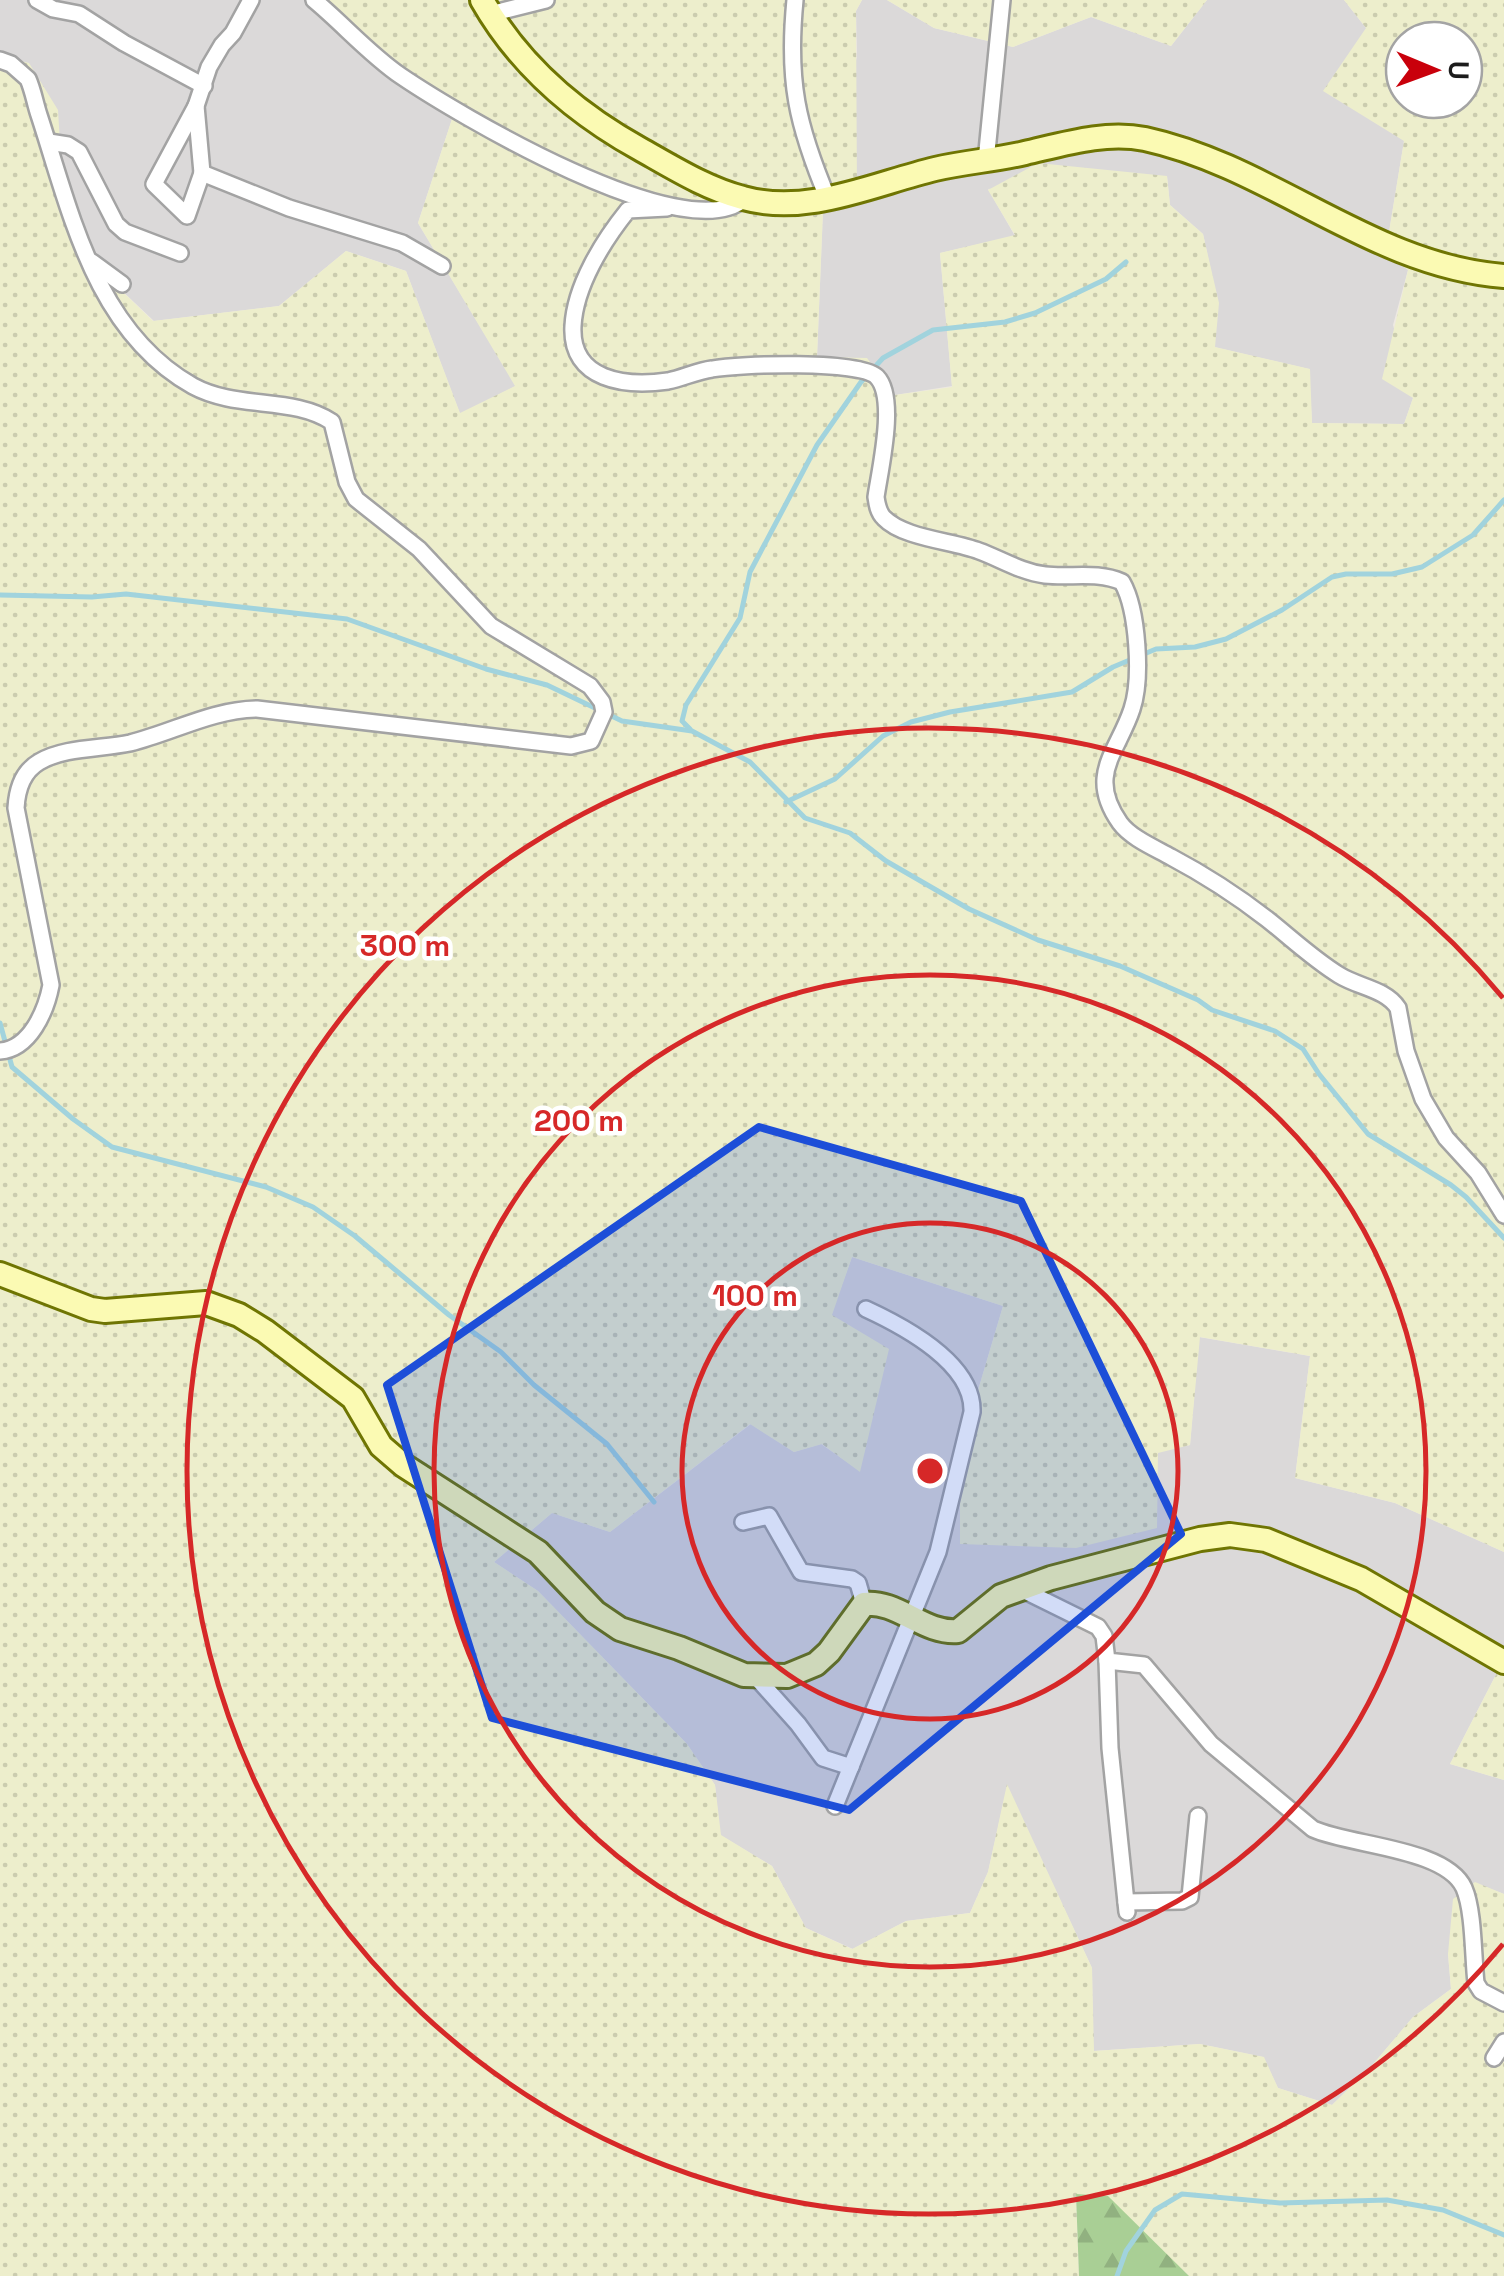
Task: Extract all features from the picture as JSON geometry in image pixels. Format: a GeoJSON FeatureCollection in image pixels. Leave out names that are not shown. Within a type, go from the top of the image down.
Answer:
{"type":"FeatureCollection","features":[{"type":"Feature","properties":{"kind":"street"},"geometry":{"type":"LineString","coordinates":[[37,0],[53,9],[79,14],[204,86]]}},
{"type":"Feature","properties":{"kind":"street"},"geometry":{"type":"LineString","coordinates":[[196,106],[202,172],[187,216],[154,184],[196,106],[209,67],[234,34],[251,0]]}},
{"type":"Feature","properties":{"kind":"street"},"geometry":{"type":"LineString","coordinates":[[314,0],[397,74],[474,122],[554,162],[667,208]]}},
{"type":"Feature","properties":{"kind":"street"},"geometry":{"type":"LineString","coordinates":[[486,7],[546,0]]}},
{"type":"Feature","properties":{"kind":"street"},"geometry":{"type":"LineString","coordinates":[[796,0],[790,49],[793,87],[801,130],[828,200]]}},
{"type":"Feature","properties":{"kind":"street"},"geometry":{"type":"LineString","coordinates":[[986,161],[1002,0]]}},
{"type":"Feature","properties":{"kind":"street"},"geometry":{"type":"LineString","coordinates":[[486,7],[538,75],[572,105],[683,173],[744,199],[828,200],[934,170],[1090,138],[1142,138],[1246,174],[1341,224],[1428,263],[1504,276]]}},
{"type":"Feature","properties":{"kind":"street"},"geometry":{"type":"LineString","coordinates":[[0,60],[28,78],[84,256],[114,310],[146,350],[204,391],[241,402],[306,410],[332,422],[347,482],[356,499],[419,550],[491,626],[590,686],[602,702],[604,716],[593,737],[571,746],[257,709],[231,710],[144,739],[40,762],[26,773],[17,792],[16,808],[51,985],[48,1005],[35,1026],[21,1043],[0,1051]]}},
{"type":"Feature","properties":{"kind":"street"},"geometry":{"type":"LineString","coordinates":[[49,142],[68,145],[79,152],[116,224],[125,232],[180,253]]}},
{"type":"Feature","properties":{"kind":"street"},"geometry":{"type":"LineString","coordinates":[[202,172],[289,208],[402,243],[442,266]]}},
{"type":"Feature","properties":{"kind":"street"},"geometry":{"type":"LineString","coordinates":[[744,199],[727,210],[628,210],[601,252],[574,319],[574,345],[583,364],[612,380],[626,382],[666,381],[719,368],[818,366],[868,370],[880,379],[886,392],[876,497],[884,518],[918,534],[980,551],[1024,571],[1099,575],[1122,582],[1128,592],[1137,687],[1134,706],[1107,764],[1106,782],[1112,808],[1122,826],[1226,888],[1346,980],[1392,999],[1398,1008],[1413,1077],[1423,1099],[1446,1138],[1478,1172],[1504,1215]]}},
{"type":"Feature","properties":{"kind":"street"},"geometry":{"type":"LineString","coordinates":[[84,256],[122,284]]}},
{"type":"Feature","properties":{"kind":"street"},"geometry":{"type":"LineString","coordinates":[[0,1274],[91,1309],[206,1304],[238,1315],[265,1330],[353,1398],[381,1446],[404,1465],[538,1552],[606,1622],[724,1669],[755,1676],[787,1676],[816,1664],[864,1604]]}},
{"type":"Feature","properties":{"kind":"street"},"geometry":{"type":"LineString","coordinates":[[836,1806],[938,1552],[953,1499],[973,1396],[968,1384],[935,1350],[900,1324],[866,1309]]}},
{"type":"Feature","properties":{"kind":"street"},"geometry":{"type":"LineString","coordinates":[[742,1522],[769,1516],[802,1572],[852,1579],[858,1583],[864,1604]]}},
{"type":"Feature","properties":{"kind":"street"},"geometry":{"type":"LineString","coordinates":[[864,1604],[886,1606],[945,1632],[958,1631],[1001,1596],[1076,1570],[1200,1539],[1248,1536],[1361,1579],[1504,1662]]}},
{"type":"Feature","properties":{"kind":"street"},"geometry":{"type":"LineString","coordinates":[[1022,1589],[1098,1627],[1104,1636],[1110,1748],[1126,1907],[1190,1897],[1198,1816]]}},
{"type":"Feature","properties":{"kind":"street"},"geometry":{"type":"LineString","coordinates":[[1107,1661],[1144,1665],[1211,1744],[1313,1829],[1331,1837],[1416,1856],[1457,1877],[1466,1891],[1476,1982],[1482,1991],[1504,2003]]}},
{"type":"Feature","properties":{"kind":"street"},"geometry":{"type":"LineString","coordinates":[[755,1676],[823,1758],[851,1767]]}},
{"type":"Feature","properties":{"kind":"street"},"geometry":{"type":"LineString","coordinates":[[1494,2058],[1504,2042]]}},
{"type":"Feature","properties":{"kind":"highlighted area"},"geometry":{"type":"Polygon","coordinates":[[[759,1127],[1021,1201],[1181,1534],[849,1810],[492,1718],[387,1385],[759,1127]]]}},
{"type":"Feature","properties":{"kind":"shaded area"},"geometry":{"type":"Polygon","coordinates":[[[0,0],[304,0],[452,119],[418,223],[516,386],[460,414],[406,271],[346,251],[279,306],[154,321],[99,269],[0,56],[0,0]]]}},
{"type":"Feature","properties":{"kind":"shaded area"},"geometry":{"type":"Polygon","coordinates":[[[862,0],[887,0],[934,28],[1013,47],[1091,17],[1171,46],[1207,0],[1344,0],[1366,28],[1384,82],[1384,120],[1397,120],[1404,141],[1389,232],[1408,270],[1393,325],[1413,398],[1404,424],[1312,423],[1309,369],[1214,347],[1218,303],[1203,234],[1170,205],[1167,176],[988,189],[1015,236],[940,253],[952,386],[895,395],[817,357],[823,210],[857,56],[856,11],[862,0]]]}},
{"type":"Feature","properties":{"kind":"shaded area"},"geometry":{"type":"Polygon","coordinates":[[[852,1257],[1003,1306],[960,1451],[1158,1452],[1190,1445],[1199,1337],[1310,1356],[1295,1478],[1395,1503],[1504,1552],[1504,1659],[1450,1764],[1504,1780],[1504,1894],[1475,1883],[1448,1954],[1451,1989],[1413,2017],[1332,2105],[1278,2088],[1263,2057],[1200,2044],[1093,2051],[1092,1968],[1007,1787],[988,1872],[970,1913],[906,1921],[853,1949],[806,1928],[772,1866],[720,1835],[715,1785],[687,1744],[538,1591],[494,1562],[552,1513],[610,1532],[751,1424],[794,1452],[821,1444],[860,1471],[831,1315],[852,1257]]]}},
{"type":"Feature","properties":{"kind":"green space"},"geometry":{"type":"Polygon","coordinates":[[[304,0],[862,0],[856,11],[857,196],[823,211],[817,357],[867,358],[895,395],[952,387],[940,253],[1015,235],[988,190],[1038,163],[1167,176],[1170,205],[1203,234],[1219,303],[1215,347],[1310,369],[1312,423],[1404,424],[1413,398],[1382,379],[1408,270],[1389,257],[1389,232],[1404,141],[1323,91],[1366,28],[1344,0],[1504,0],[1504,1552],[1395,1503],[1295,1478],[1310,1356],[1200,1337],[1190,1445],[1158,1453],[1157,1528],[1076,1548],[960,1544],[960,1451],[1003,1306],[852,1257],[832,1315],[889,1349],[860,1472],[822,1444],[794,1452],[750,1424],[610,1532],[552,1513],[494,1562],[538,1591],[687,1744],[715,1785],[721,1835],[772,1866],[806,1928],[852,1949],[906,1921],[970,1913],[988,1872],[1007,1784],[1092,1968],[1094,2051],[1200,2044],[1264,2057],[1278,2088],[1332,2105],[1413,2017],[1451,1989],[1448,1954],[1453,1899],[1475,1882],[1504,1894],[1504,2276],[1189,2276],[1160,2249],[1076,2195],[1079,2276],[0,2276],[0,56],[29,63],[58,110],[64,210],[99,269],[153,321],[279,306],[346,251],[406,271],[460,413],[515,386],[418,223],[452,119],[304,0]]]}},
{"type":"Feature","properties":{"kind":"green space"},"geometry":{"type":"Polygon","coordinates":[[[887,0],[1207,0],[1171,46],[1091,17],[1013,47],[934,28],[887,0]]]}},
{"type":"Feature","properties":{"kind":"green space"},"geometry":{"type":"Polygon","coordinates":[[[1504,1659],[1504,1780],[1450,1764],[1504,1659]]]}},
{"type":"Feature","properties":{"kind":"green space"},"geometry":{"type":"Polygon","coordinates":[[[1076,2194],[1108,2196],[1189,2276],[1079,2276],[1076,2194]]]}},
{"type":"Feature","properties":{"kind":"waterway"},"geometry":{"type":"LineString","coordinates":[[690,729],[682,721],[686,705],[740,618],[750,572],[817,445],[861,382],[883,358],[933,330],[1005,322],[1035,313],[1106,279],[1126,262]]}},
{"type":"Feature","properties":{"kind":"waterway"},"geometry":{"type":"LineString","coordinates":[[786,802],[835,779],[883,736],[911,722],[1072,692],[1113,667],[1156,649],[1195,647],[1226,639],[1282,610],[1332,577],[1392,574],[1422,567],[1473,535],[1504,500]]}},
{"type":"Feature","properties":{"kind":"waterway"},"geometry":{"type":"LineString","coordinates":[[0,595],[126,594],[347,619],[486,669],[547,685],[622,721],[692,731],[750,762],[805,818],[850,833],[886,861],[969,909],[1038,940],[1120,966],[1212,1010],[1275,1031],[1303,1049],[1368,1134],[1451,1185],[1504,1238]]}},
{"type":"Feature","properties":{"kind":"waterway"},"geometry":{"type":"LineString","coordinates":[[0,1023],[12,1067],[112,1147],[266,1187],[313,1207],[355,1236],[449,1315],[501,1352],[534,1385],[607,1444],[654,1502]]}},
{"type":"Feature","properties":{"kind":"waterway"},"geometry":{"type":"LineString","coordinates":[[1117,2276],[1126,2251],[1155,2210],[1182,2194],[1280,2203],[1387,2200],[1443,2210],[1504,2235]]}}]}
